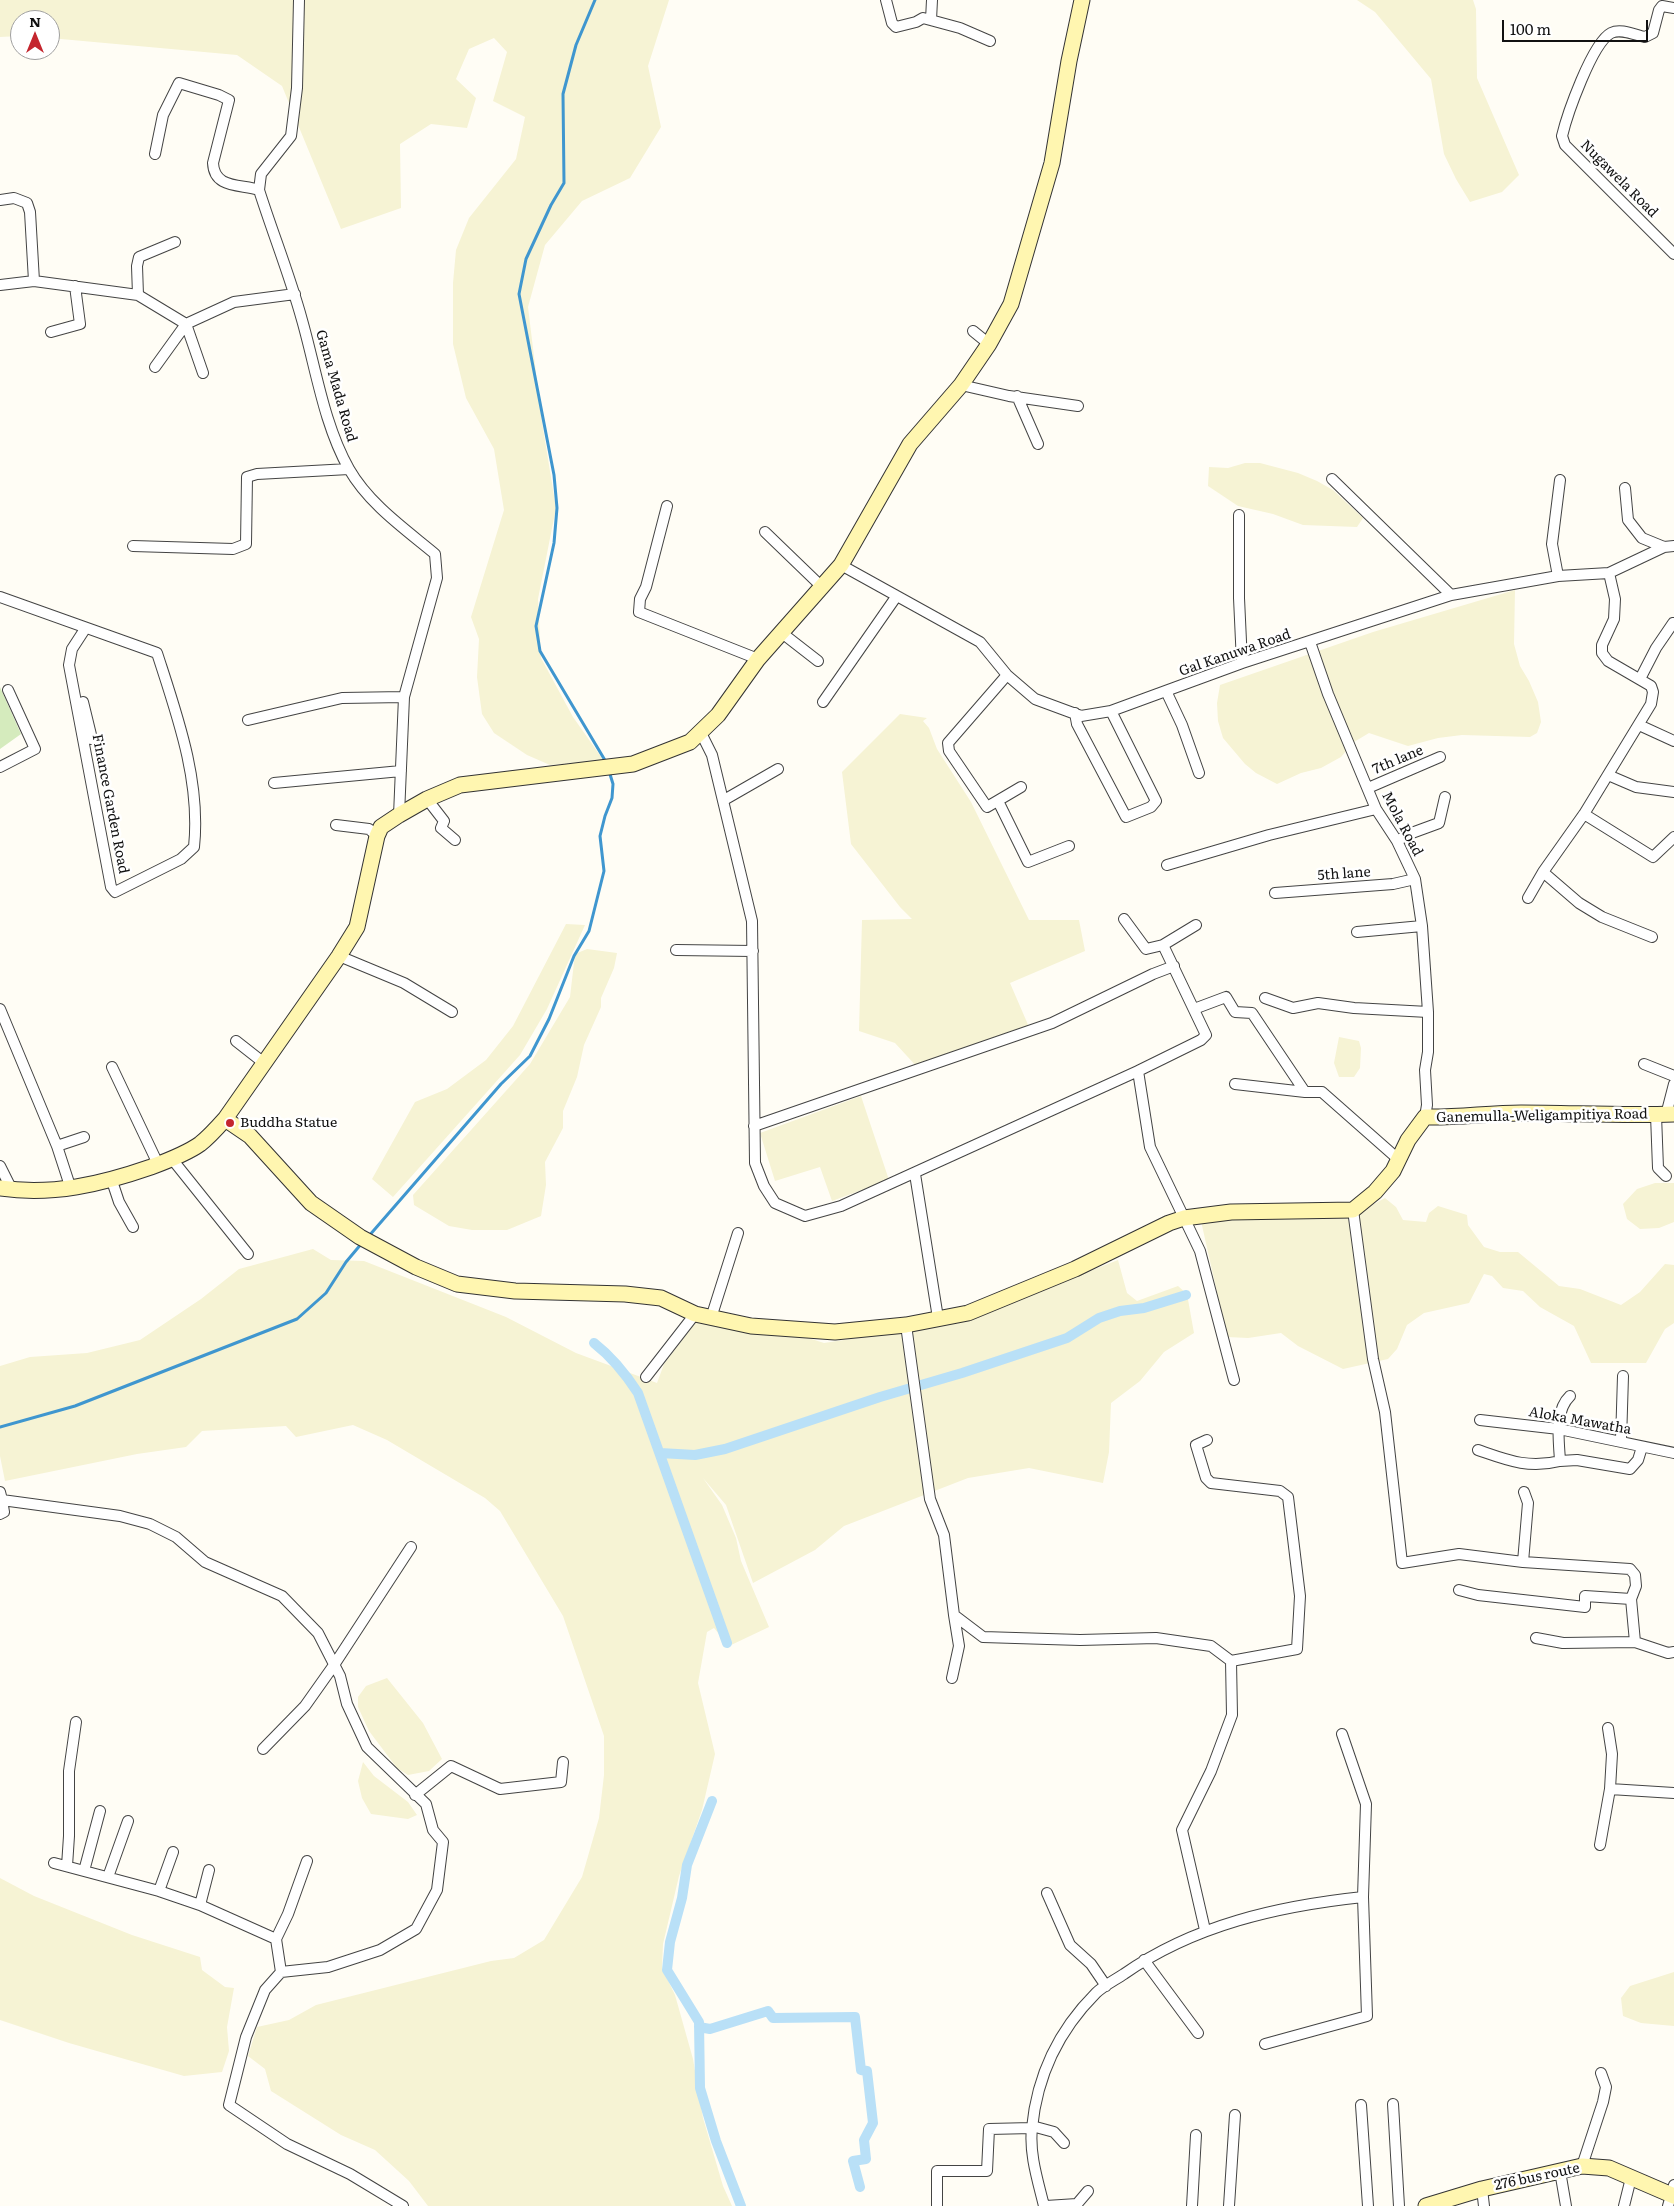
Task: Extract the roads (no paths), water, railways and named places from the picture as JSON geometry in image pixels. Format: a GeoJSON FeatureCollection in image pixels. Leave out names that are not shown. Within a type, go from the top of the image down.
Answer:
{"type":"FeatureCollection","features":[{"type":"Feature","properties":{"kind":"street"},"geometry":{"type":"LineString","coordinates":[[155,154],[163,115],[179,83],[218,95],[229,100],[213,163],[213,170],[217,178],[231,185],[259,190],[261,174],[291,136],[296,88],[299,0]]}},
{"type":"Feature","properties":{"kind":"street"},"geometry":{"type":"LineString","coordinates":[[886,0],[892,23],[896,27],[916,22],[923,18],[960,28],[990,41]]}},
{"type":"Feature","properties":{"kind":"street"},"geometry":{"type":"LineString","coordinates":[[931,20],[932,0]]}},
{"type":"Feature","properties":{"kind":"street"},"geometry":{"type":"LineString","coordinates":[[0,1166],[6,1189],[71,1189],[112,1181],[165,1162],[199,1144],[225,1120],[339,956],[357,927],[377,836],[381,827],[427,799],[460,785],[633,764],[690,742],[718,715],[758,659],[841,565],[869,520],[910,444],[961,385],[989,344],[1011,304],[1052,164],[1069,61],[1082,0]]}},
{"type":"Feature","properties":{"kind":"street","name":"Nugawela Road"},"geometry":{"type":"LineString","coordinates":[[1674,8],[1662,6],[1659,10],[1653,33],[1645,37],[1620,31],[1610,34],[1593,54],[1562,136],[1565,145],[1674,254]]}},
{"type":"Feature","properties":{"kind":"street","name":"Gama Mada Road"},"geometry":{"type":"LineString","coordinates":[[259,190],[295,294],[312,364],[337,444],[349,469],[364,490],[386,512],[435,554],[437,578],[404,696],[399,815]]}},
{"type":"Feature","properties":{"kind":"street"},"geometry":{"type":"LineString","coordinates":[[0,200],[14,198],[27,203],[30,212],[34,281]]}},
{"type":"Feature","properties":{"kind":"street"},"geometry":{"type":"LineString","coordinates":[[138,295],[137,266],[140,257],[175,242]]}},
{"type":"Feature","properties":{"kind":"street"},"geometry":{"type":"LineString","coordinates":[[0,285],[34,281],[138,295],[186,324],[203,373]]}},
{"type":"Feature","properties":{"kind":"street"},"geometry":{"type":"LineString","coordinates":[[51,332],[80,324],[75,286]]}},
{"type":"Feature","properties":{"kind":"street"},"geometry":{"type":"LineString","coordinates":[[155,367],[186,324],[234,302],[295,294]]}},
{"type":"Feature","properties":{"kind":"street"},"geometry":{"type":"LineString","coordinates":[[973,331],[989,344]]}},
{"type":"Feature","properties":{"kind":"street"},"geometry":{"type":"LineString","coordinates":[[961,385],[1078,406]]}},
{"type":"Feature","properties":{"kind":"street"},"geometry":{"type":"LineString","coordinates":[[1017,396],[1038,444]]}},
{"type":"Feature","properties":{"kind":"street"},"geometry":{"type":"LineString","coordinates":[[133,546],[233,549],[246,544],[247,477],[257,474],[349,469]]}},
{"type":"Feature","properties":{"kind":"street"},"geometry":{"type":"LineString","coordinates":[[1332,480],[1451,595]]}},
{"type":"Feature","properties":{"kind":"street"},"geometry":{"type":"LineString","coordinates":[[1558,576],[1552,544],[1560,480]]}},
{"type":"Feature","properties":{"kind":"street"},"geometry":{"type":"LineString","coordinates":[[1626,488],[1628,520],[1642,538],[1669,546]]}},
{"type":"Feature","properties":{"kind":"street"},"geometry":{"type":"LineString","coordinates":[[666,506],[646,587],[640,599],[639,612],[758,659]]}},
{"type":"Feature","properties":{"kind":"street"},"geometry":{"type":"LineString","coordinates":[[1239,516],[1239,598],[1242,663]]}},
{"type":"Feature","properties":{"kind":"street"},"geometry":{"type":"LineString","coordinates":[[765,532],[822,587]]}},
{"type":"Feature","properties":{"kind":"street","name":"Gal Kanuwa Road"},"geometry":{"type":"LineString","coordinates":[[841,565],[980,642],[1007,675],[1035,699],[1081,716],[1111,711],[1242,663],[1451,595],[1558,576],[1609,572],[1669,546]]}},
{"type":"Feature","properties":{"kind":"street"},"geometry":{"type":"LineString","coordinates":[[1528,898],[1543,872],[1584,814],[1651,704],[1653,692],[1651,686],[1608,661],[1602,653],[1602,645],[1614,619],[1615,599],[1609,572]]}},
{"type":"Feature","properties":{"kind":"street","name":"Finance Garden Road"},"geometry":{"type":"LineString","coordinates":[[0,597],[85,629],[157,653],[184,740],[197,823],[194,847],[181,859],[115,892],[111,887],[69,665],[72,650],[85,629]]}},
{"type":"Feature","properties":{"kind":"street"},"geometry":{"type":"LineString","coordinates":[[823,702],[896,597]]}},
{"type":"Feature","properties":{"kind":"street"},"geometry":{"type":"LineString","coordinates":[[1640,679],[1656,648],[1673,623]]}},
{"type":"Feature","properties":{"kind":"street"},"geometry":{"type":"LineString","coordinates":[[782,633],[818,661]]}},
{"type":"Feature","properties":{"kind":"street","name":"Mola Road"},"geometry":{"type":"LineString","coordinates":[[1310,642],[1328,694],[1376,809],[1397,841],[1415,879],[1422,926],[1428,1012],[1428,1052],[1425,1070],[1427,1106],[1425,1117]]}},
{"type":"Feature","properties":{"kind":"street"},"geometry":{"type":"LineString","coordinates":[[1007,675],[948,743],[949,751],[987,807],[1021,788]]}},
{"type":"Feature","properties":{"kind":"street"},"geometry":{"type":"LineString","coordinates":[[0,767],[35,749],[8,690]]}},
{"type":"Feature","properties":{"kind":"street"},"geometry":{"type":"LineString","coordinates":[[1166,691],[1182,725],[1199,774]]}},
{"type":"Feature","properties":{"kind":"street"},"geometry":{"type":"LineString","coordinates":[[248,720],[342,698],[404,696]]}},
{"type":"Feature","properties":{"kind":"street"},"geometry":{"type":"LineString","coordinates":[[83,702],[92,739],[83,738]]}},
{"type":"Feature","properties":{"kind":"street"},"geometry":{"type":"LineString","coordinates":[[1075,714],[1077,724],[1126,817],[1151,807],[1156,801],[1111,711]]}},
{"type":"Feature","properties":{"kind":"street"},"geometry":{"type":"LineString","coordinates":[[1639,725],[1674,741]]}},
{"type":"Feature","properties":{"kind":"street"},"geometry":{"type":"LineString","coordinates":[[700,731],[712,755],[752,921],[755,1163],[764,1186],[775,1203],[805,1216],[841,1206],[915,1174],[1202,1040],[1206,1035],[1163,945]]}},
{"type":"Feature","properties":{"kind":"street","name":"7th lane"},"geometry":{"type":"LineString","coordinates":[[1368,788],[1440,758]]}},
{"type":"Feature","properties":{"kind":"street"},"geometry":{"type":"LineString","coordinates":[[724,800],[778,769]]}},
{"type":"Feature","properties":{"kind":"street"},"geometry":{"type":"LineString","coordinates":[[274,783],[401,771]]}},
{"type":"Feature","properties":{"kind":"street"},"geometry":{"type":"LineString","coordinates":[[1608,775],[1636,787],[1674,792]]}},
{"type":"Feature","properties":{"kind":"street"},"geometry":{"type":"LineString","coordinates":[[1397,841],[1409,834],[1439,823],[1445,797]]}},
{"type":"Feature","properties":{"kind":"street"},"geometry":{"type":"LineString","coordinates":[[427,799],[444,821],[441,828],[455,840]]}},
{"type":"Feature","properties":{"kind":"street"},"geometry":{"type":"LineString","coordinates":[[998,801],[1028,862],[1069,846]]}},
{"type":"Feature","properties":{"kind":"street"},"geometry":{"type":"LineString","coordinates":[[1167,865],[1268,835],[1376,809]]}},
{"type":"Feature","properties":{"kind":"street"},"geometry":{"type":"LineString","coordinates":[[1584,814],[1653,858],[1674,837]]}},
{"type":"Feature","properties":{"kind":"street"},"geometry":{"type":"LineString","coordinates":[[336,825],[370,829],[377,836]]}},
{"type":"Feature","properties":{"kind":"street"},"geometry":{"type":"LineString","coordinates":[[1543,872],[1579,903],[1602,917],[1652,938]]}},
{"type":"Feature","properties":{"kind":"street","name":"5th lane"},"geometry":{"type":"LineString","coordinates":[[1275,893],[1393,884],[1415,879]]}},
{"type":"Feature","properties":{"kind":"street"},"geometry":{"type":"LineString","coordinates":[[1124,919],[1146,949],[1163,945],[1196,925]]}},
{"type":"Feature","properties":{"kind":"street"},"geometry":{"type":"LineString","coordinates":[[1357,932],[1422,926]]}},
{"type":"Feature","properties":{"kind":"street"},"geometry":{"type":"LineString","coordinates":[[676,950],[753,951]]}},
{"type":"Feature","properties":{"kind":"street"},"geometry":{"type":"LineString","coordinates":[[339,956],[404,983],[452,1012]]}},
{"type":"Feature","properties":{"kind":"street"},"geometry":{"type":"LineString","coordinates":[[754,1126],[1052,1023],[1153,974],[1174,966]]}},
{"type":"Feature","properties":{"kind":"street"},"geometry":{"type":"LineString","coordinates":[[1194,1009],[1226,997],[1235,1012],[1252,1013],[1305,1092]]}},
{"type":"Feature","properties":{"kind":"street"},"geometry":{"type":"LineString","coordinates":[[1265,998],[1293,1008],[1318,1003],[1354,1008],[1428,1012]]}},
{"type":"Feature","properties":{"kind":"street"},"geometry":{"type":"LineString","coordinates":[[0,1010],[57,1146],[71,1189]]}},
{"type":"Feature","properties":{"kind":"street"},"geometry":{"type":"LineString","coordinates":[[236,1041],[264,1063]]}},
{"type":"Feature","properties":{"kind":"street"},"geometry":{"type":"LineString","coordinates":[[1644,1064],[1674,1076]]}},
{"type":"Feature","properties":{"kind":"street"},"geometry":{"type":"LineString","coordinates":[[112,1067],[165,1162],[248,1254]]}},
{"type":"Feature","properties":{"kind":"street"},"geometry":{"type":"LineString","coordinates":[[1138,1071],[1150,1147],[1200,1251],[1234,1380]]}},
{"type":"Feature","properties":{"kind":"street"},"geometry":{"type":"LineString","coordinates":[[1234,1084],[1305,1092],[1322,1092],[1398,1159]]}},
{"type":"Feature","properties":{"kind":"street"},"geometry":{"type":"LineString","coordinates":[[1666,1176],[1658,1168],[1665,1115],[1674,1084]]}},
{"type":"Feature","properties":{"kind":"street","name":"Ganemulla-Weligampitiya Road"},"geometry":{"type":"LineString","coordinates":[[1353,1210],[1374,1192],[1393,1171],[1398,1159],[1425,1117],[1448,1118],[1519,1113],[1665,1115]]}},
{"type":"Feature","properties":{"kind":"street"},"geometry":{"type":"LineString","coordinates":[[225,1120],[250,1136],[311,1203],[375,1246],[416,1267],[457,1284],[515,1291],[625,1294],[661,1298],[695,1314],[751,1326],[834,1332],[906,1325],[968,1312],[1083,1266],[1169,1223],[1184,1218],[1232,1212],[1353,1210],[1373,1359],[1386,1412],[1402,1563],[1459,1554],[1522,1562],[1630,1569],[1635,1575],[1636,1586],[1631,1599],[1635,1642]]}},
{"type":"Feature","properties":{"kind":"street"},"geometry":{"type":"LineString","coordinates":[[57,1146],[84,1137]]}},
{"type":"Feature","properties":{"kind":"street"},"geometry":{"type":"LineString","coordinates":[[915,1174],[938,1318]]}},
{"type":"Feature","properties":{"kind":"street"},"geometry":{"type":"LineString","coordinates":[[112,1181],[133,1227]]}},
{"type":"Feature","properties":{"kind":"street"},"geometry":{"type":"LineString","coordinates":[[712,1318],[738,1233]]}},
{"type":"Feature","properties":{"kind":"street"},"geometry":{"type":"LineString","coordinates":[[646,1377],[695,1314]]}},
{"type":"Feature","properties":{"kind":"street"},"geometry":{"type":"LineString","coordinates":[[906,1325],[930,1499],[944,1535],[959,1646],[952,1678]]}},
{"type":"Feature","properties":{"kind":"street"},"geometry":{"type":"LineString","coordinates":[[1621,1441],[1623,1376]]}},
{"type":"Feature","properties":{"kind":"street"},"geometry":{"type":"LineString","coordinates":[[1560,1461],[1559,1429],[1563,1403],[1570,1396]]}},
{"type":"Feature","properties":{"kind":"street","name":"Aloka Mawatha"},"geometry":{"type":"LineString","coordinates":[[1480,1420],[1559,1429],[1674,1453]]}},
{"type":"Feature","properties":{"kind":"street"},"geometry":{"type":"LineString","coordinates":[[954,1615],[983,1637],[1080,1640],[1156,1638],[1211,1646],[1231,1661],[1297,1649],[1300,1596],[1288,1497],[1280,1491],[1211,1484],[1206,1478],[1196,1445],[1207,1440]]}},
{"type":"Feature","properties":{"kind":"street"},"geometry":{"type":"LineString","coordinates":[[1478,1450],[1521,1464],[1548,1464],[1578,1460],[1630,1469],[1638,1460],[1642,1446]]}},
{"type":"Feature","properties":{"kind":"street"},"geometry":{"type":"LineString","coordinates":[[1522,1562],[1528,1503],[1524,1492]]}},
{"type":"Feature","properties":{"kind":"street"},"geometry":{"type":"LineString","coordinates":[[0,1514],[4,1512],[1,1496],[120,1516],[150,1524],[176,1538],[204,1562],[282,1596],[318,1633],[340,1676],[347,1704],[367,1747],[426,1804],[433,1830],[443,1842],[438,1890],[416,1929],[380,1950],[328,1967],[281,1972],[265,1990],[246,2037],[229,2105],[287,2144],[350,2174],[403,2206]]}},
{"type":"Feature","properties":{"kind":"street"},"geometry":{"type":"LineString","coordinates":[[264,1749],[305,1706],[411,1547]]}},
{"type":"Feature","properties":{"kind":"street"},"geometry":{"type":"LineString","coordinates":[[1459,1590],[1478,1595],[1585,1607],[1585,1596],[1631,1599]]}},
{"type":"Feature","properties":{"kind":"street"},"geometry":{"type":"LineString","coordinates":[[1536,1638],[1563,1643],[1635,1642],[1668,1653],[1674,1652]]}},
{"type":"Feature","properties":{"kind":"street"},"geometry":{"type":"LineString","coordinates":[[1205,1930],[1182,1830],[1211,1771],[1232,1715],[1231,1661]]}},
{"type":"Feature","properties":{"kind":"street"},"geometry":{"type":"LineString","coordinates":[[67,1866],[69,1771],[76,1722]]}},
{"type":"Feature","properties":{"kind":"street"},"geometry":{"type":"LineString","coordinates":[[1600,1845],[1610,1789],[1612,1754],[1608,1728]]}},
{"type":"Feature","properties":{"kind":"street"},"geometry":{"type":"LineString","coordinates":[[1265,2044],[1367,2016],[1363,1897],[1366,1804],[1342,1734]]}},
{"type":"Feature","properties":{"kind":"street"},"geometry":{"type":"LineString","coordinates":[[415,1795],[451,1766],[500,1789],[561,1782],[563,1762]]}},
{"type":"Feature","properties":{"kind":"street"},"geometry":{"type":"LineString","coordinates":[[1610,1789],[1674,1793]]}},
{"type":"Feature","properties":{"kind":"street"},"geometry":{"type":"LineString","coordinates":[[84,1871],[100,1811]]}},
{"type":"Feature","properties":{"kind":"street"},"geometry":{"type":"LineString","coordinates":[[108,1877],[128,1821]]}},
{"type":"Feature","properties":{"kind":"street"},"geometry":{"type":"LineString","coordinates":[[159,1891],[173,1852]]}},
{"type":"Feature","properties":{"kind":"street"},"geometry":{"type":"LineString","coordinates":[[281,1972],[276,1939],[288,1914],[308,1861]]}},
{"type":"Feature","properties":{"kind":"street"},"geometry":{"type":"LineString","coordinates":[[54,1862],[159,1891],[200,1905],[276,1939]]}},
{"type":"Feature","properties":{"kind":"street"},"geometry":{"type":"LineString","coordinates":[[200,1905],[209,1870]]}},
{"type":"Feature","properties":{"kind":"street"},"geometry":{"type":"LineString","coordinates":[[1047,1893],[1070,1945],[1091,1964],[1106,1986]]}},
{"type":"Feature","properties":{"kind":"street"},"geometry":{"type":"LineString","coordinates":[[1088,2191],[1078,2205],[1045,2206],[1032,2149],[1032,2127],[1045,2067],[1067,2027],[1097,1992],[1144,1960],[1205,1930],[1242,1918],[1318,1902],[1363,1897]]}},
{"type":"Feature","properties":{"kind":"street"},"geometry":{"type":"LineString","coordinates":[[1144,1960],[1198,2033]]}},
{"type":"Feature","properties":{"kind":"street"},"geometry":{"type":"LineString","coordinates":[[1582,2166],[1603,2102],[1606,2087],[1601,2073]]}},
{"type":"Feature","properties":{"kind":"street"},"geometry":{"type":"LineString","coordinates":[[1393,2104],[1400,2206]]}},
{"type":"Feature","properties":{"kind":"street"},"geometry":{"type":"LineString","coordinates":[[1362,2105],[1368,2206]]}},
{"type":"Feature","properties":{"kind":"street"},"geometry":{"type":"LineString","coordinates":[[1229,2206],[1235,2115]]}},
{"type":"Feature","properties":{"kind":"street"},"geometry":{"type":"LineString","coordinates":[[936,2206],[938,2171],[987,2171],[989,2129],[1032,2127],[1054,2132],[1064,2143]]}},
{"type":"Feature","properties":{"kind":"street"},"geometry":{"type":"LineString","coordinates":[[1192,2206],[1196,2135]]}},
{"type":"Feature","properties":{"kind":"street","name":"276 bus route"},"geometry":{"type":"LineString","coordinates":[[1426,2206],[1482,2189],[1582,2166],[1609,2168],[1672,2196]]}},
{"type":"Feature","properties":{"kind":"street"},"geometry":{"type":"LineString","coordinates":[[1560,2171],[1566,2206]]}},
{"type":"Feature","properties":{"kind":"street"},"geometry":{"type":"LineString","coordinates":[[1624,2206],[1631,2178]]}},
{"type":"Feature","properties":{"kind":"street"},"geometry":{"type":"LineString","coordinates":[[1482,2189],[1484,2206]]}},
{"type":"Feature","properties":{"kind":"waterway"},"geometry":{"type":"LineString","coordinates":[[595,0],[576,45],[563,94],[564,183],[551,205],[526,259],[519,294],[554,475],[557,508],[554,543],[536,626],[540,651],[606,762]]}},
{"type":"Feature","properties":{"kind":"waterway"},"geometry":{"type":"LineString","coordinates":[[368,1237],[501,1084],[530,1056],[549,1019],[574,956],[589,931],[604,871],[600,836],[612,798],[613,784],[609,771]]}},
{"type":"Feature","properties":{"kind":"waterway"},"geometry":{"type":"LineString","coordinates":[[0,1427],[75,1406],[297,1319],[326,1293],[346,1262],[362,1243]]}},
{"type":"Feature","properties":{"kind":"waterway"},"geometry":{"type":"LineString","coordinates":[[660,1453],[695,1455],[725,1449],[880,1397],[962,1373],[1067,1338],[1099,1318],[1120,1311],[1144,1308],[1186,1295]]}},
{"type":"Feature","properties":{"kind":"waterway"},"geometry":{"type":"LineString","coordinates":[[594,1343],[618,1366],[638,1393],[727,1643]]}},
{"type":"Feature","properties":{"kind":"waterway"},"geometry":{"type":"LineString","coordinates":[[712,1801],[687,1865],[682,1898],[670,1942],[667,1970],[699,2022],[700,2088],[716,2141],[741,2206]]}},
{"type":"Feature","properties":{"kind":"waterway"},"geometry":{"type":"LineString","coordinates":[[699,2027],[710,2029],[768,2011],[773,2018],[855,2017],[861,2070],[867,2071],[873,2123],[864,2140],[866,2159],[853,2161],[860,2187]]}},
{"type":"Feature","properties":{"kind":"place","name":"Buddha Statue"},"geometry":{"type":"Point","coordinates":[230,1123]}}]}
